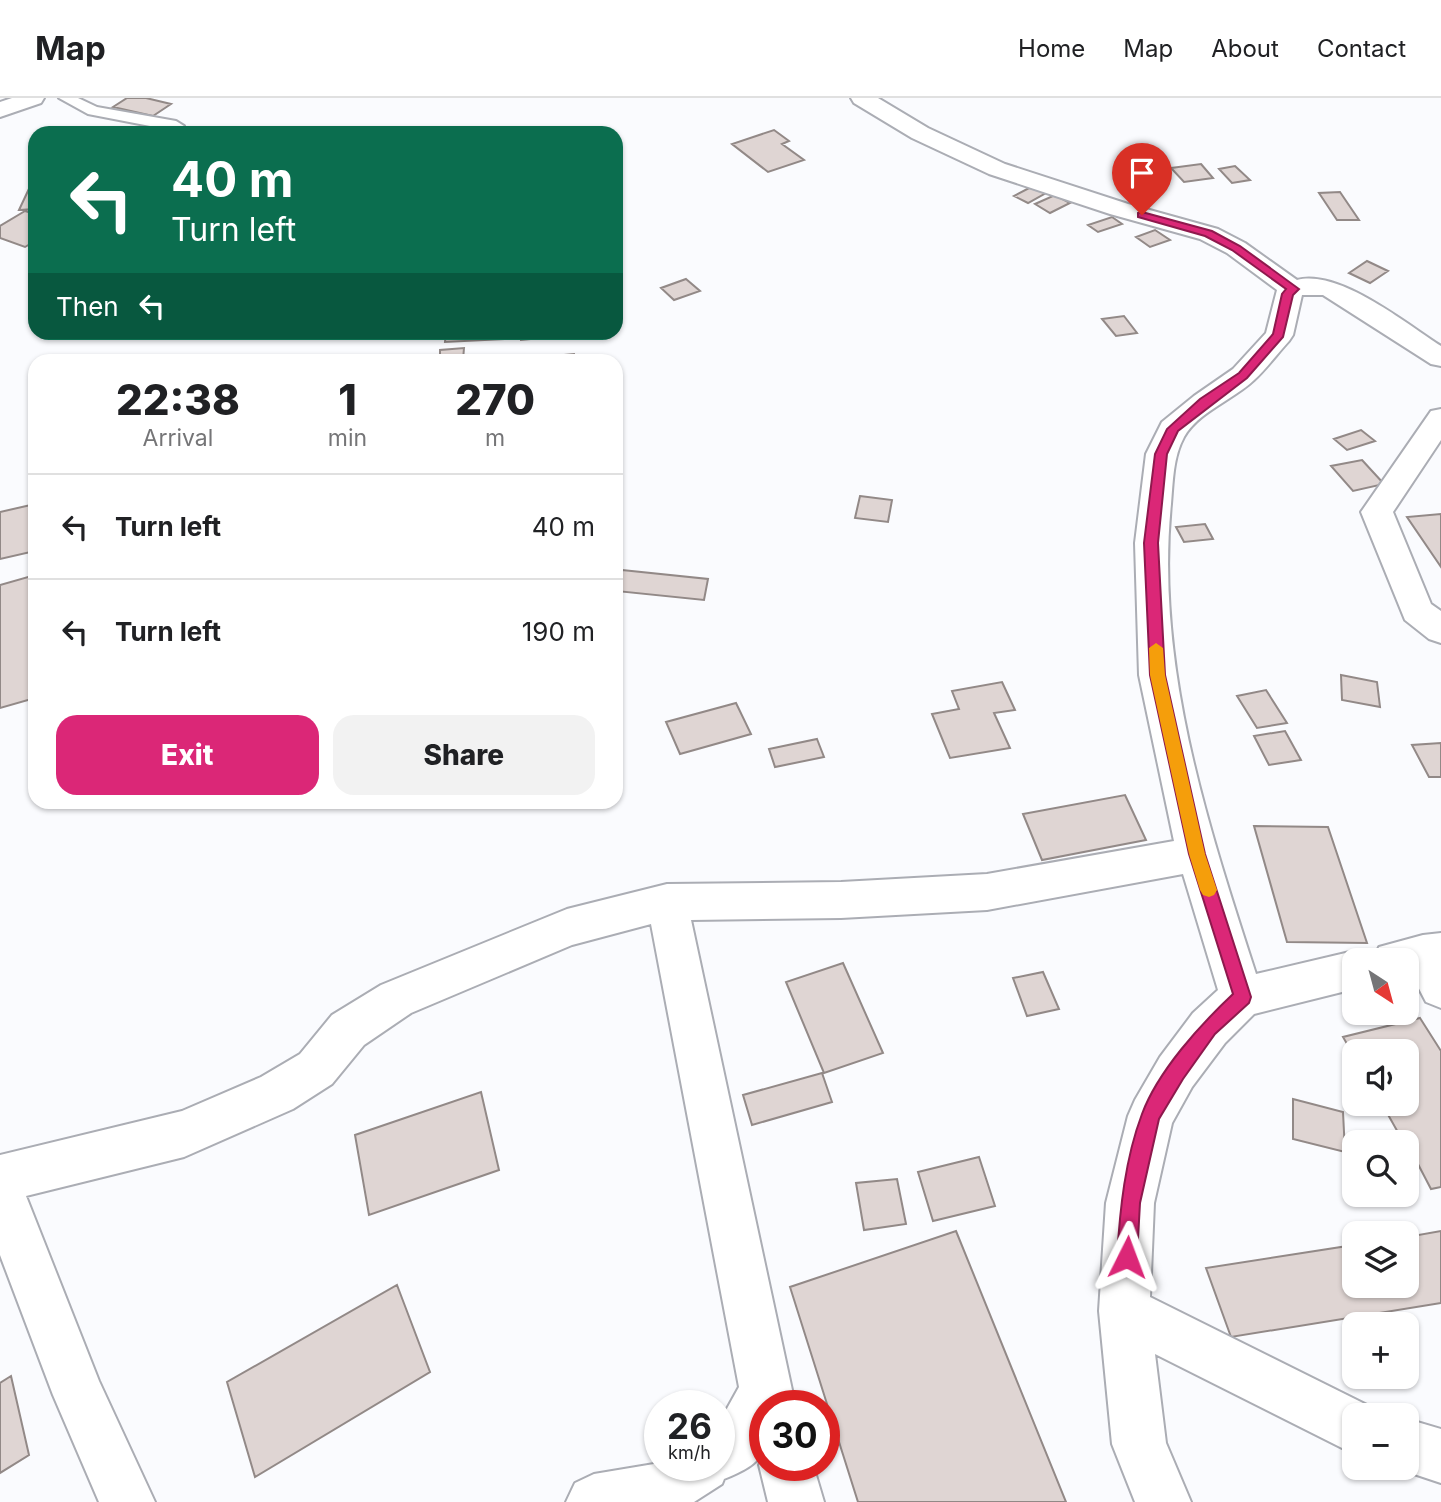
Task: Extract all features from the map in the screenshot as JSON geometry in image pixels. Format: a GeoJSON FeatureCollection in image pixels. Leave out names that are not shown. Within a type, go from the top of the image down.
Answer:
{"type":"FeatureCollection","features":[{"type":"Feature","properties":{"kind":"street"},"geometry":{"type":"LineString","coordinates":[[0,110],[33,98]]}},
{"type":"Feature","properties":{"kind":"street"},"geometry":{"type":"LineString","coordinates":[[862,98],[920,133],[997,169],[1119,209],[1209,234],[1236,248],[1293,289]]}},
{"type":"Feature","properties":{"kind":"street"},"geometry":{"type":"LineString","coordinates":[[1242,997],[1197,854],[1157,675],[1151,543],[1161,454],[1173,429],[1204,402],[1243,375],[1279,335],[1287,294],[1293,289],[1315,285],[1332,289],[1441,358]]}},
{"type":"Feature","properties":{"kind":"street"},"geometry":{"type":"LineString","coordinates":[[1441,418],[1377,512],[1417,611],[1441,630]]}},
{"type":"Feature","properties":{"kind":"street"},"geometry":{"type":"LineString","coordinates":[[0,1179],[184,1134],[277,1093],[316,1069],[348,1030],[396,999],[567,928],[667,902],[841,900],[987,892],[1197,854]]}},
{"type":"Feature","properties":{"kind":"street"},"geometry":{"type":"LineString","coordinates":[[667,902],[766,1390]]}},
{"type":"Feature","properties":{"kind":"street"},"geometry":{"type":"LineString","coordinates":[[1163,1502],[1139,1444],[1124,1311],[1130,1203],[1151,1116],[1176,1072],[1209,1028],[1242,997],[1342,973]]}},
{"type":"Feature","properties":{"kind":"street"},"geometry":{"type":"LineString","coordinates":[[0,1192],[79,1395],[127,1502]]}},
{"type":"Feature","properties":{"kind":"street"},"geometry":{"type":"LineString","coordinates":[[1124,1311],[1342,1421]]}},
{"type":"Feature","properties":{"kind":"street"},"geometry":{"type":"LineString","coordinates":[[735,1444],[749,1428]]}},
{"type":"Feature","properties":{"kind":"street"},"geometry":{"type":"LineString","coordinates":[[1419,1450],[1441,1456]]}},
{"type":"Feature","properties":{"kind":"street"},"geometry":{"type":"LineString","coordinates":[[594,1502],[663,1490],[677,1481]]}},
{"type":"Feature","properties":{"kind":"street"},"geometry":{"type":"LineString","coordinates":[[790,1481],[796,1502]]}},
{"type":"Feature","properties":{"kind":"lane"},"geometry":{"type":"LineString","coordinates":[[66,98],[93,111],[176,126]]}},
{"type":"Feature","properties":{"kind":"building"},"geometry":{"type":"Polygon","coordinates":[[[127,98],[146,98],[171,104],[153,116],[113,107],[127,98]]]}},
{"type":"Feature","properties":{"kind":"building"},"geometry":{"type":"Polygon","coordinates":[[[774,130],[789,141],[782,144],[804,160],[768,172],[732,144],[774,130]]]}},
{"type":"Feature","properties":{"kind":"building"},"geometry":{"type":"Polygon","coordinates":[[[1201,164],[1213,178],[1184,182],[1171,168],[1201,164]]]}},
{"type":"Feature","properties":{"kind":"building"},"geometry":{"type":"Polygon","coordinates":[[[1235,166],[1250,180],[1232,183],[1219,169],[1235,166]]]}},
{"type":"Feature","properties":{"kind":"building"},"geometry":{"type":"Polygon","coordinates":[[[1033,186],[1046,193],[1028,203],[1014,196],[1033,186]]]}},
{"type":"Feature","properties":{"kind":"building"},"geometry":{"type":"Polygon","coordinates":[[[28,191],[28,209],[19,210],[28,191]]]}},
{"type":"Feature","properties":{"kind":"building"},"geometry":{"type":"Polygon","coordinates":[[[1340,192],[1359,220],[1337,220],[1319,193],[1340,192]]]}},
{"type":"Feature","properties":{"kind":"building"},"geometry":{"type":"Polygon","coordinates":[[[1055,195],[1070,203],[1050,213],[1035,204],[1055,195]]]}},
{"type":"Feature","properties":{"kind":"building"},"geometry":{"type":"Polygon","coordinates":[[[25,211],[28,212],[28,245],[25,247],[0,238],[0,226],[25,211]]]}},
{"type":"Feature","properties":{"kind":"building"},"geometry":{"type":"Polygon","coordinates":[[[1112,217],[1122,224],[1098,232],[1088,225],[1112,217]]]}},
{"type":"Feature","properties":{"kind":"building"},"geometry":{"type":"Polygon","coordinates":[[[1155,230],[1170,240],[1150,247],[1136,237],[1155,230]]]}},
{"type":"Feature","properties":{"kind":"building"},"geometry":{"type":"Polygon","coordinates":[[[1367,261],[1388,271],[1370,283],[1349,273],[1367,261]]]}},
{"type":"Feature","properties":{"kind":"building"},"geometry":{"type":"Polygon","coordinates":[[[686,279],[700,291],[674,300],[661,288],[686,279]]]}},
{"type":"Feature","properties":{"kind":"building"},"geometry":{"type":"Polygon","coordinates":[[[1124,316],[1137,333],[1116,336],[1102,319],[1124,316]]]}},
{"type":"Feature","properties":{"kind":"building"},"geometry":{"type":"Polygon","coordinates":[[[445,340],[484,340],[445,342],[445,340]]]}},
{"type":"Feature","properties":{"kind":"building"},"geometry":{"type":"Polygon","coordinates":[[[464,348],[464,354],[440,354],[440,350],[464,348]]]}},
{"type":"Feature","properties":{"kind":"building"},"geometry":{"type":"Polygon","coordinates":[[[1361,430],[1375,441],[1347,450],[1334,439],[1361,430]]]}},
{"type":"Feature","properties":{"kind":"building"},"geometry":{"type":"Polygon","coordinates":[[[1362,460],[1384,484],[1353,491],[1331,466],[1362,460]]]}},
{"type":"Feature","properties":{"kind":"building"},"geometry":{"type":"Polygon","coordinates":[[[860,496],[892,500],[888,522],[855,518],[860,496]]]}},
{"type":"Feature","properties":{"kind":"building"},"geometry":{"type":"Polygon","coordinates":[[[28,506],[28,553],[0,559],[0,512],[28,506]]]}},
{"type":"Feature","properties":{"kind":"building"},"geometry":{"type":"Polygon","coordinates":[[[1441,514],[1441,567],[1407,517],[1441,514]]]}},
{"type":"Feature","properties":{"kind":"building"},"geometry":{"type":"Polygon","coordinates":[[[1205,524],[1213,539],[1184,542],[1176,527],[1205,524]]]}},
{"type":"Feature","properties":{"kind":"building"},"geometry":{"type":"Polygon","coordinates":[[[623,570],[708,579],[704,600],[623,592],[623,570]]]}},
{"type":"Feature","properties":{"kind":"building"},"geometry":{"type":"Polygon","coordinates":[[[28,577],[28,700],[0,708],[0,585],[28,577]]]}},
{"type":"Feature","properties":{"kind":"building"},"geometry":{"type":"Polygon","coordinates":[[[1341,675],[1377,682],[1380,707],[1342,700],[1341,675]]]}},
{"type":"Feature","properties":{"kind":"building"},"geometry":{"type":"Polygon","coordinates":[[[1002,682],[1015,710],[994,713],[1010,748],[950,758],[932,714],[959,709],[952,691],[1002,682]]]}},
{"type":"Feature","properties":{"kind":"building"},"geometry":{"type":"Polygon","coordinates":[[[1266,690],[1287,723],[1257,728],[1237,696],[1266,690]]]}},
{"type":"Feature","properties":{"kind":"building"},"geometry":{"type":"Polygon","coordinates":[[[736,703],[751,734],[680,754],[666,722],[736,703]]]}},
{"type":"Feature","properties":{"kind":"building"},"geometry":{"type":"Polygon","coordinates":[[[1285,731],[1301,760],[1269,765],[1254,736],[1285,731]]]}},
{"type":"Feature","properties":{"kind":"building"},"geometry":{"type":"Polygon","coordinates":[[[817,739],[824,757],[775,767],[769,749],[817,739]]]}},
{"type":"Feature","properties":{"kind":"building"},"geometry":{"type":"Polygon","coordinates":[[[1441,743],[1441,777],[1429,777],[1412,745],[1441,743]]]}},
{"type":"Feature","properties":{"kind":"building"},"geometry":{"type":"Polygon","coordinates":[[[1125,795],[1146,840],[1042,860],[1023,814],[1125,795]]]}},
{"type":"Feature","properties":{"kind":"building"},"geometry":{"type":"Polygon","coordinates":[[[1254,826],[1328,827],[1367,943],[1287,942],[1254,826]]]}},
{"type":"Feature","properties":{"kind":"building"},"geometry":{"type":"Polygon","coordinates":[[[843,963],[883,1053],[824,1073],[786,982],[843,963]]]}},
{"type":"Feature","properties":{"kind":"building"},"geometry":{"type":"Polygon","coordinates":[[[1043,972],[1059,1009],[1027,1016],[1013,978],[1043,972]]]}},
{"type":"Feature","properties":{"kind":"building"},"geometry":{"type":"Polygon","coordinates":[[[1419,1018],[1441,1051],[1441,1187],[1431,1189],[1419,1166],[1419,1130],[1397,1130],[1389,1116],[1419,1116],[1419,1039],[1343,1037],[1388,1026],[1419,1026],[1419,1018]]]}},
{"type":"Feature","properties":{"kind":"building"},"geometry":{"type":"Polygon","coordinates":[[[822,1073],[832,1102],[752,1125],[743,1095],[822,1073]]]}},
{"type":"Feature","properties":{"kind":"building"},"geometry":{"type":"Polygon","coordinates":[[[481,1092],[499,1170],[369,1215],[355,1135],[481,1092]]]}},
{"type":"Feature","properties":{"kind":"building"},"geometry":{"type":"Polygon","coordinates":[[[1293,1099],[1342,1112],[1342,1151],[1293,1139],[1293,1099]]]}},
{"type":"Feature","properties":{"kind":"building"},"geometry":{"type":"Polygon","coordinates":[[[979,1157],[995,1206],[933,1221],[918,1172],[979,1157]]]}},
{"type":"Feature","properties":{"kind":"building"},"geometry":{"type":"Polygon","coordinates":[[[897,1179],[906,1224],[864,1230],[856,1183],[897,1179]]]}},
{"type":"Feature","properties":{"kind":"building"},"geometry":{"type":"Polygon","coordinates":[[[956,1231],[1066,1502],[858,1502],[840,1445],[840,1390],[823,1390],[790,1287],[956,1231]]]}},
{"type":"Feature","properties":{"kind":"building"},"geometry":{"type":"Polygon","coordinates":[[[1441,1231],[1441,1303],[1385,1312],[1342,1312],[1342,1319],[1231,1337],[1206,1268],[1342,1247],[1342,1298],[1419,1298],[1419,1235],[1441,1231]]]}},
{"type":"Feature","properties":{"kind":"building"},"geometry":{"type":"Polygon","coordinates":[[[397,1285],[430,1372],[255,1477],[227,1382],[397,1285]]]}},
{"type":"Feature","properties":{"kind":"building"},"geometry":{"type":"Polygon","coordinates":[[[11,1376],[29,1455],[0,1473],[0,1383],[11,1376]]]}},
{"type":"Feature","properties":{"kind":"slow traffic"},"geometry":{"type":"LineString","coordinates":[[1156,648],[1157,675],[1197,854],[1209,890]]}},
{"type":"Feature","properties":{"kind":"route"},"geometry":{"type":"LineString","coordinates":[[1127,1257],[1130,1203],[1151,1116],[1176,1072],[1209,1028],[1242,997],[1197,854],[1157,675],[1151,543],[1161,454],[1173,429],[1204,402],[1243,375],[1279,335],[1287,294],[1293,289],[1236,248],[1209,234],[1142,215]]}}]}
